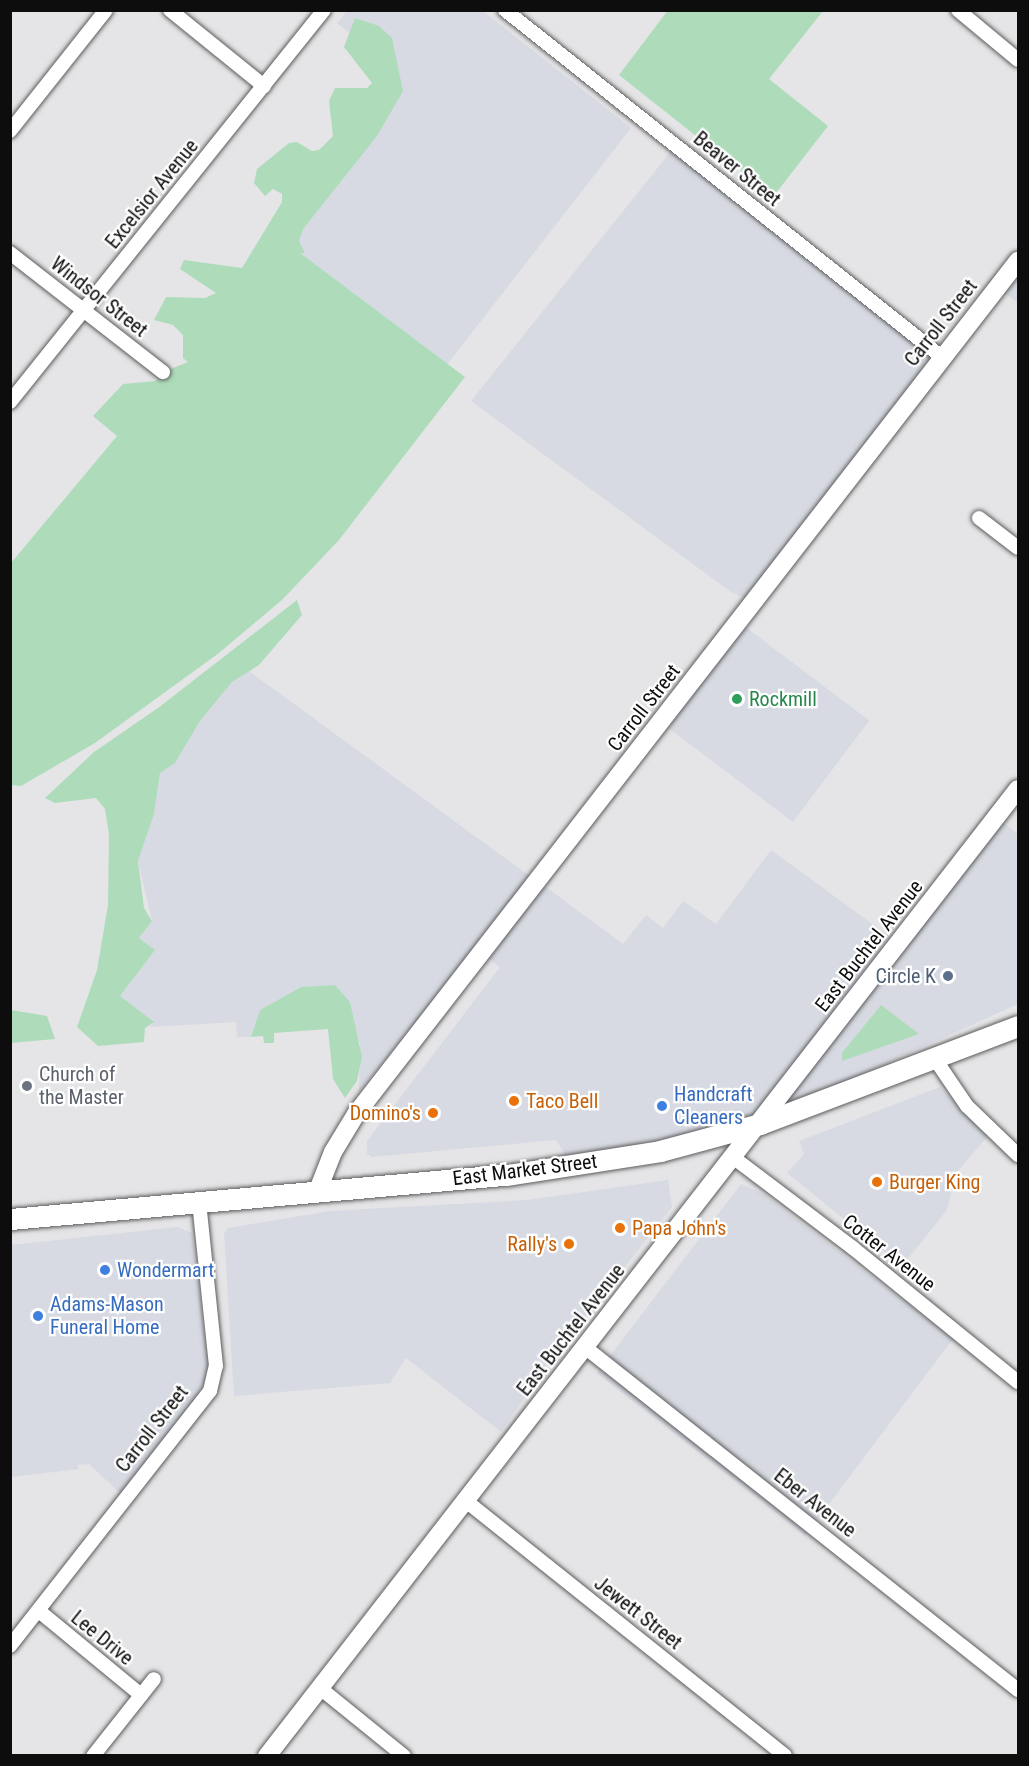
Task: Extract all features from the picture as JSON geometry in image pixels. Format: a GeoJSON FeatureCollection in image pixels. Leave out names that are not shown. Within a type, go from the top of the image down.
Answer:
{"type":"FeatureCollection","features":[{"type":"Feature","properties":{"kind":"main road","name":"East Market Street"},"geometry":{"type":"LineString","coordinates":[[10,1219],[556,1168],[680,1147],[760,1124],[1018,1026]]}},
{"type":"Feature","properties":{"kind":"street"},"geometry":{"type":"LineString","coordinates":[[10,131],[106,10]]}},
{"type":"Feature","properties":{"kind":"street"},"geometry":{"type":"LineString","coordinates":[[170,10],[264,86]]}},
{"type":"Feature","properties":{"kind":"street","name":"Excelsior Avenue"},"geometry":{"type":"LineString","coordinates":[[10,402],[324,10]]}},
{"type":"Feature","properties":{"kind":"street","name":"Beaver Street"},"geometry":{"type":"LineString","coordinates":[[505,10],[943,358]]}},
{"type":"Feature","properties":{"kind":"street"},"geometry":{"type":"LineString","coordinates":[[958,10],[1018,60]]}},
{"type":"Feature","properties":{"kind":"street","name":"Windsor Street"},"geometry":{"type":"LineString","coordinates":[[10,253],[163,372]]}},
{"type":"Feature","properties":{"kind":"street","name":"Carroll Street"},"geometry":{"type":"LineString","coordinates":[[318,1190],[333,1152],[356,1114],[1018,261]]}},
{"type":"Feature","properties":{"kind":"street"},"geometry":{"type":"LineString","coordinates":[[979,518],[1018,548]]}},
{"type":"Feature","properties":{"kind":"street","name":"East Buchtel Avenue"},"geometry":{"type":"LineString","coordinates":[[267,1755],[734,1158],[1018,789]]}},
{"type":"Feature","properties":{"kind":"street"},"geometry":{"type":"LineString","coordinates":[[935,1059],[967,1106],[1018,1155]]}},
{"type":"Feature","properties":{"kind":"street","name":"Cotter Avenue"},"geometry":{"type":"LineString","coordinates":[[734,1158],[853,1248],[1018,1382]]}},
{"type":"Feature","properties":{"kind":"street","name":"Carroll Street"},"geometry":{"type":"LineString","coordinates":[[10,1646],[210,1391],[216,1366],[200,1201]]}},
{"type":"Feature","properties":{"kind":"street","name":"Eber Avenue"},"geometry":{"type":"LineString","coordinates":[[586,1348],[1018,1689]]}},
{"type":"Feature","properties":{"kind":"street","name":"Jewett Street"},"geometry":{"type":"LineString","coordinates":[[466,1502],[785,1755]]}},
{"type":"Feature","properties":{"kind":"street","name":"Lee Drive"},"geometry":{"type":"LineString","coordinates":[[39,1611],[141,1695]]}},
{"type":"Feature","properties":{"kind":"street"},"geometry":{"type":"LineString","coordinates":[[93,1755],[154,1679]]}},
{"type":"Feature","properties":{"kind":"street"},"geometry":{"type":"LineString","coordinates":[[320,1689],[404,1755]]}},
{"type":"Feature","properties":{"kind":"shaded area"},"geometry":{"type":"Polygon","coordinates":[[[347,11],[483,11],[631,128],[446,366],[283,243],[385,62],[337,23],[347,11]]]}},
{"type":"Feature","properties":{"kind":"shaded area"},"geometry":{"type":"Polygon","coordinates":[[[676,145],[943,358],[753,602],[731,592],[471,401],[676,145]]]}},
{"type":"Feature","properties":{"kind":"shaded area"},"geometry":{"type":"Polygon","coordinates":[[[1018,260],[1018,303],[997,287],[1018,260]]]}},
{"type":"Feature","properties":{"kind":"shaded area"},"geometry":{"type":"Polygon","coordinates":[[[744,626],[869,720],[793,822],[668,727],[744,626]]]}},
{"type":"Feature","properties":{"kind":"shaded area"},"geometry":{"type":"Polygon","coordinates":[[[249,671],[531,877],[359,1092],[360,1044],[335,985],[301,987],[260,1010],[251,1037],[237,1037],[236,1022],[150,1027],[153,1023],[120,996],[155,950],[139,938],[152,921],[138,861],[154,814],[160,773],[175,763],[200,721],[232,682],[249,671]]]}},
{"type":"Feature","properties":{"kind":"shaded area"},"geometry":{"type":"Polygon","coordinates":[[[1000,820],[1018,834],[1018,1004],[772,1115],[1000,820]]]}},
{"type":"Feature","properties":{"kind":"shaded area"},"geometry":{"type":"Polygon","coordinates":[[[771,850],[897,942],[755,1121],[569,1160],[556,1140],[372,1157],[367,1154],[367,1141],[500,967],[483,954],[539,882],[623,944],[646,915],[663,928],[683,901],[716,924],[771,850]]]}},
{"type":"Feature","properties":{"kind":"shaded area"},"geometry":{"type":"Polygon","coordinates":[[[940,1087],[988,1136],[955,1174],[947,1210],[902,1266],[787,1173],[804,1154],[799,1141],[940,1087]]]}},
{"type":"Feature","properties":{"kind":"shaded area"},"geometry":{"type":"Polygon","coordinates":[[[668,1180],[672,1207],[543,1371],[501,1432],[406,1358],[390,1383],[234,1396],[224,1234],[228,1228],[330,1211],[527,1200],[668,1180]]]}},
{"type":"Feature","properties":{"kind":"shaded area"},"geometry":{"type":"Polygon","coordinates":[[[741,1184],[764,1194],[953,1339],[805,1536],[597,1373],[741,1184]]]}},
{"type":"Feature","properties":{"kind":"shaded area"},"geometry":{"type":"Polygon","coordinates":[[[178,1227],[192,1233],[209,1372],[191,1406],[122,1495],[89,1464],[77,1465],[79,1469],[11,1477],[10,1245],[178,1227]]]}},
{"type":"Feature","properties":{"kind":"green space"},"geometry":{"type":"Polygon","coordinates":[[[668,10],[823,11],[769,79],[828,126],[773,197],[619,75],[668,10]]]}},
{"type":"Feature","properties":{"kind":"green space"},"geometry":{"type":"Polygon","coordinates":[[[355,18],[379,26],[392,38],[403,91],[377,136],[303,229],[299,241],[305,253],[300,253],[465,377],[339,540],[283,599],[219,653],[95,743],[21,786],[11,785],[11,563],[117,436],[93,416],[123,384],[156,381],[163,372],[188,362],[183,358],[183,335],[173,325],[154,320],[166,297],[205,298],[216,293],[180,269],[184,260],[242,268],[282,202],[282,194],[273,189],[265,196],[254,183],[257,169],[289,143],[297,142],[312,151],[319,150],[333,136],[329,101],[335,88],[367,88],[372,83],[344,47],[355,18]]]}},
{"type":"Feature","properties":{"kind":"green space"},"geometry":{"type":"Polygon","coordinates":[[[297,600],[302,615],[259,665],[232,682],[200,721],[175,763],[160,773],[154,814],[138,861],[144,908],[152,921],[139,938],[155,950],[120,996],[154,1022],[145,1028],[144,1042],[98,1046],[77,1027],[97,970],[108,905],[109,835],[105,809],[96,798],[55,803],[45,798],[94,752],[158,708],[297,600]]]}},
{"type":"Feature","properties":{"kind":"green space"},"geometry":{"type":"Polygon","coordinates":[[[335,985],[350,1002],[362,1057],[357,1081],[345,1098],[333,1079],[328,1029],[274,1033],[274,1043],[264,1043],[263,1036],[251,1037],[260,1010],[301,987],[335,985]]]}},
{"type":"Feature","properties":{"kind":"green space"},"geometry":{"type":"Polygon","coordinates":[[[881,1005],[919,1034],[842,1061],[842,1053],[881,1005]]]}},
{"type":"Feature","properties":{"kind":"green space"},"geometry":{"type":"Polygon","coordinates":[[[11,1010],[47,1016],[55,1039],[11,1043],[11,1010]]]}},
{"type":"Feature","properties":{"kind":"place","name":"Rockmill"},"geometry":{"type":"Point","coordinates":[737,699]}},
{"type":"Feature","properties":{"kind":"place","name":"Circle K"},"geometry":{"type":"Point","coordinates":[948,976]}},
{"type":"Feature","properties":{"kind":"place","name":"Church of the Master"},"geometry":{"type":"Point","coordinates":[27,1086]}},
{"type":"Feature","properties":{"kind":"place","name":"Taco Bell"},"geometry":{"type":"Point","coordinates":[514,1101]}},
{"type":"Feature","properties":{"kind":"place","name":"Handcraft Cleaners"},"geometry":{"type":"Point","coordinates":[662,1106]}},
{"type":"Feature","properties":{"kind":"place","name":"Domino's"},"geometry":{"type":"Point","coordinates":[433,1113]}},
{"type":"Feature","properties":{"kind":"place","name":"Burger King"},"geometry":{"type":"Point","coordinates":[877,1182]}},
{"type":"Feature","properties":{"kind":"place","name":"Papa John's"},"geometry":{"type":"Point","coordinates":[620,1228]}},
{"type":"Feature","properties":{"kind":"place","name":"Rally's"},"geometry":{"type":"Point","coordinates":[569,1244]}},
{"type":"Feature","properties":{"kind":"place","name":"Wondermart"},"geometry":{"type":"Point","coordinates":[105,1270]}},
{"type":"Feature","properties":{"kind":"place","name":"Adams-Mason Funeral Home"},"geometry":{"type":"Point","coordinates":[38,1316]}}]}
